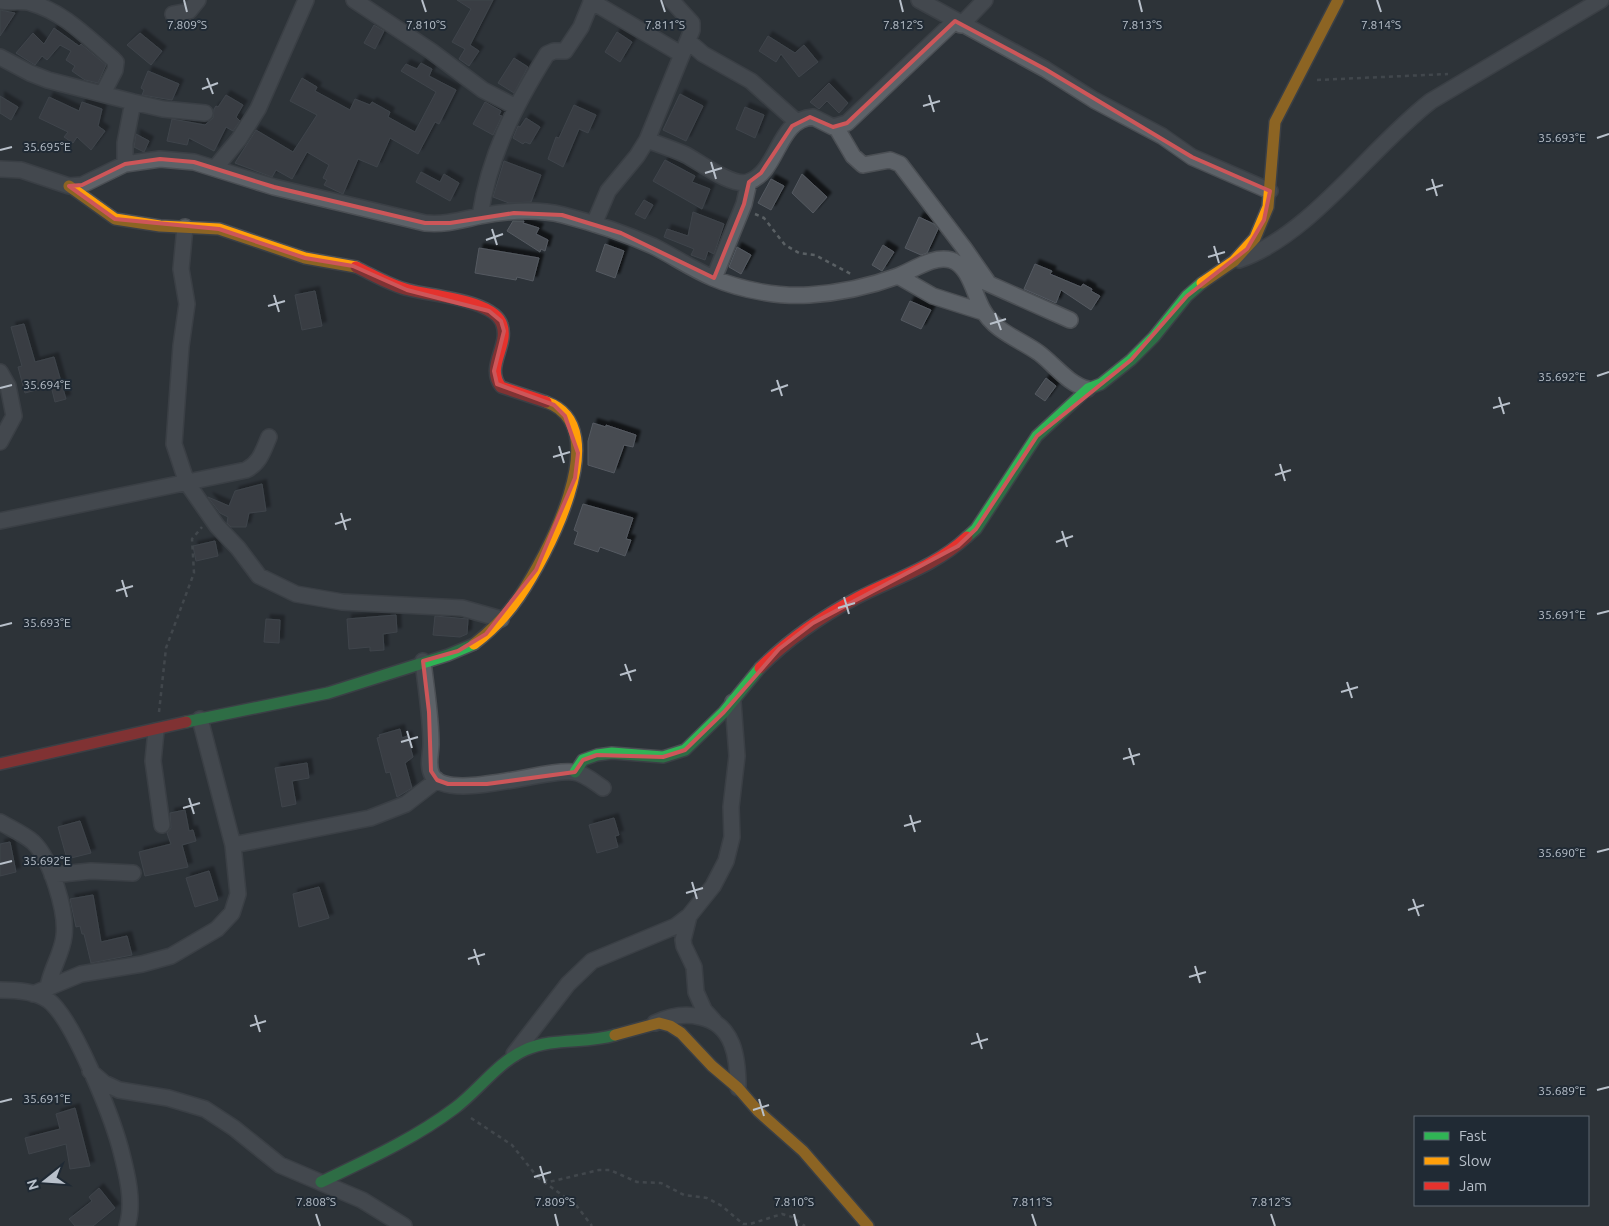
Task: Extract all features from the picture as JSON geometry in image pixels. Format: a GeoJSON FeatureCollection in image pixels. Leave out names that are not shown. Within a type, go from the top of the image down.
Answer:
{"type":"FeatureCollection","features":[{"type":"Feature","properties":{"kind":"street"},"geometry":{"type":"LineString","coordinates":[[173,14],[189,11],[198,0]]}},
{"type":"Feature","properties":{"kind":"street"},"geometry":{"type":"LineString","coordinates":[[216,167],[239,140],[258,109],[306,0]]}},
{"type":"Feature","properties":{"kind":"street"},"geometry":{"type":"LineString","coordinates":[[354,0],[431,51],[483,90],[516,107]]}},
{"type":"Feature","properties":{"kind":"street"},"geometry":{"type":"LineString","coordinates":[[594,224],[608,191],[637,156],[647,140],[692,24],[671,0]]}},
{"type":"Feature","properties":{"kind":"street"},"geometry":{"type":"LineString","coordinates":[[919,0],[1045,69],[1094,100],[1162,136],[1192,157],[1270,191]]}},
{"type":"Feature","properties":{"kind":"street"},"geometry":{"type":"LineString","coordinates":[[836,128],[847,123],[985,0]]}},
{"type":"Feature","properties":{"kind":"street"},"geometry":{"type":"LineString","coordinates":[[1234,262],[1255,238],[1264,220],[1270,191],[1271,150],[1276,122],[1338,0]]}},
{"type":"Feature","properties":{"kind":"street"},"geometry":{"type":"LineString","coordinates":[[575,772],[583,760],[612,753],[651,758],[676,754],[693,742],[733,702],[759,669],[779,649],[813,623],[856,598],[908,576],[958,546],[976,528],[1037,436],[1088,389],[1101,384],[1131,360],[1154,338],[1187,296],[1205,281],[1234,262],[1272,244],[1295,227],[1341,187],[1409,118],[1431,101],[1601,0]]}},
{"type":"Feature","properties":{"kind":"street"},"geometry":{"type":"LineString","coordinates":[[0,1],[30,1],[49,10],[69,22],[116,62],[115,70],[103,93]]}},
{"type":"Feature","properties":{"kind":"street"},"geometry":{"type":"LineString","coordinates":[[480,216],[485,184],[492,161],[516,107],[547,54],[554,51],[565,51],[575,38],[592,1],[684,47],[703,54],[751,81],[797,122]]}},
{"type":"Feature","properties":{"kind":"street"},"geometry":{"type":"LineString","coordinates":[[0,57],[48,80],[133,102],[204,113]]}},
{"type":"Feature","properties":{"kind":"street"},"geometry":{"type":"LineString","coordinates":[[125,164],[125,143],[133,102]]}},
{"type":"Feature","properties":{"kind":"street"},"geometry":{"type":"LineString","coordinates":[[647,140],[670,148],[736,182],[749,182],[761,173],[782,140],[797,122],[813,117],[836,128],[853,156],[863,165],[890,160],[900,164],[964,248],[986,281]]}},
{"type":"Feature","properties":{"kind":"street"},"geometry":{"type":"LineString","coordinates":[[69,186],[82,185],[125,164],[160,159],[194,162],[216,167],[274,187],[425,223],[450,224],[480,216],[539,213],[562,215],[594,224],[653,246],[714,278],[751,289],[781,294],[808,296],[834,293],[898,276],[914,268],[942,259],[957,263],[967,275],[983,312]]}},
{"type":"Feature","properties":{"kind":"street"},"geometry":{"type":"LineString","coordinates":[[0,169],[21,170],[69,186],[115,219],[160,226],[219,229],[305,258],[353,266],[407,290],[477,306],[496,315],[501,321],[503,339],[494,371],[496,381],[501,387],[554,406],[561,411],[572,430],[578,460],[572,486],[550,544],[536,570],[501,619],[473,644],[316,696],[200,719],[156,731],[0,764]]}},
{"type":"Feature","properties":{"kind":"street"},"geometry":{"type":"LineString","coordinates":[[714,278],[742,209],[749,182]]}},
{"type":"Feature","properties":{"kind":"street"},"geometry":{"type":"LineString","coordinates":[[185,227],[181,268],[187,304],[181,346],[174,440],[175,450],[187,482],[211,518],[259,576],[296,594],[342,602],[462,608],[501,619]]}},
{"type":"Feature","properties":{"kind":"street"},"geometry":{"type":"LineString","coordinates":[[967,275],[986,281],[1070,320]]}},
{"type":"Feature","properties":{"kind":"street"},"geometry":{"type":"LineString","coordinates":[[898,276],[933,296],[983,312],[1010,336],[1041,354],[1078,385],[1088,389]]}},
{"type":"Feature","properties":{"kind":"street"},"geometry":{"type":"LineString","coordinates":[[0,372],[8,386],[14,416],[0,442]]}},
{"type":"Feature","properties":{"kind":"street"},"geometry":{"type":"LineString","coordinates":[[0,521],[246,470],[254,466],[262,456],[269,437]]}},
{"type":"Feature","properties":{"kind":"street"},"geometry":{"type":"LineString","coordinates":[[422,661],[430,712],[430,765],[432,773],[437,780],[455,785],[487,784],[526,779],[556,772],[575,772],[603,788]]}},
{"type":"Feature","properties":{"kind":"street"},"geometry":{"type":"LineString","coordinates":[[321,1182],[397,1145],[455,1108],[508,1061],[568,984],[592,962],[676,926],[689,916],[726,862],[732,837],[731,807],[737,756],[733,702]]}},
{"type":"Feature","properties":{"kind":"street"},"geometry":{"type":"LineString","coordinates":[[33,994],[81,974],[142,964],[171,956],[217,929],[229,917],[237,903],[238,894],[233,845],[200,719]]}},
{"type":"Feature","properties":{"kind":"street"},"geometry":{"type":"LineString","coordinates":[[156,731],[153,761],[162,825]]}},
{"type":"Feature","properties":{"kind":"street"},"geometry":{"type":"LineString","coordinates":[[233,845],[370,818],[406,804],[437,780]]}},
{"type":"Feature","properties":{"kind":"street"},"geometry":{"type":"LineString","coordinates":[[0,822],[31,840],[44,858],[52,875],[64,924],[61,947],[48,987]]}},
{"type":"Feature","properties":{"kind":"street"},"geometry":{"type":"LineString","coordinates":[[52,875],[92,871],[133,873]]}},
{"type":"Feature","properties":{"kind":"street"},"geometry":{"type":"LineString","coordinates":[[689,916],[683,940],[694,967],[696,992],[704,1010],[728,1034],[735,1051],[738,1088]]}},
{"type":"Feature","properties":{"kind":"street"},"geometry":{"type":"LineString","coordinates":[[0,990],[33,994],[47,1000],[63,1017],[90,1071],[120,1147],[130,1205],[127,1226]]}},
{"type":"Feature","properties":{"kind":"street"},"geometry":{"type":"LineString","coordinates":[[508,1061],[536,1046],[553,1042],[599,1040],[673,1016],[685,1015],[714,1021]]}},
{"type":"Feature","properties":{"kind":"street"},"geometry":{"type":"LineString","coordinates":[[654,1023],[670,1026],[681,1033],[712,1066],[738,1088],[758,1111],[803,1151],[868,1226]]}},
{"type":"Feature","properties":{"kind":"street"},"geometry":{"type":"LineString","coordinates":[[90,1071],[104,1083],[119,1090],[168,1098],[205,1109],[234,1128],[280,1165],[362,1200],[404,1226]]}},
{"type":"Feature","properties":{"kind":"path"},"geometry":{"type":"LineString","coordinates":[[1296,84],[1339,78],[1453,73]]}},
{"type":"Feature","properties":{"kind":"path"},"geometry":{"type":"LineString","coordinates":[[742,209],[764,218],[785,245],[799,253],[816,255],[870,284]]}},
{"type":"Feature","properties":{"kind":"path"},"geometry":{"type":"LineString","coordinates":[[156,731],[166,648],[194,572],[192,539],[211,518]]}},
{"type":"Feature","properties":{"kind":"path"},"geometry":{"type":"LineString","coordinates":[[455,1108],[512,1145],[534,1174],[576,1205],[592,1226]]}},
{"type":"Feature","properties":{"kind":"path"},"geometry":{"type":"LineString","coordinates":[[534,1174],[549,1182],[554,1182],[599,1170],[610,1170],[637,1182],[662,1183],[684,1195],[707,1198],[722,1206],[743,1224],[782,1214],[792,1217],[805,1226]]}},
{"type":"Feature","properties":{"kind":"highlighted area"},"geometry":{"type":"Polygon","coordinates":[[[955,21],[1045,69],[1192,157],[1270,191],[1264,220],[1247,249],[1187,296],[1131,360],[1037,436],[976,529],[958,546],[813,623],[779,649],[724,712],[685,750],[663,757],[597,755],[583,760],[575,772],[487,784],[448,784],[437,780],[431,771],[429,712],[423,661],[458,651],[486,634],[536,570],[575,478],[578,453],[565,416],[554,405],[497,384],[494,371],[504,331],[501,321],[489,311],[407,290],[353,266],[305,258],[219,229],[115,219],[69,186],[82,185],[125,164],[160,159],[194,162],[274,187],[425,223],[450,223],[514,213],[562,215],[621,233],[714,278],[744,204],[749,182],[761,173],[792,126],[810,117],[833,127],[847,123],[955,21]]]}},
{"type":"Feature","properties":{"kind":"building"},"geometry":{"type":"Polygon","coordinates":[[[457,0],[493,0],[470,45],[479,51],[469,66],[459,59],[465,49],[452,42],[471,9],[457,0]]]}},
{"type":"Feature","properties":{"kind":"building"},"geometry":{"type":"Polygon","coordinates":[[[0,10],[15,13],[0,36],[0,10]]]}},
{"type":"Feature","properties":{"kind":"building"},"geometry":{"type":"Polygon","coordinates":[[[374,25],[384,31],[375,49],[364,43],[374,25]]]}},
{"type":"Feature","properties":{"kind":"building"},"geometry":{"type":"Polygon","coordinates":[[[54,28],[79,46],[81,44],[106,65],[98,83],[85,80],[72,71],[75,66],[66,60],[71,51],[60,45],[47,60],[42,56],[35,65],[16,53],[33,33],[44,44],[54,28]]]}},
{"type":"Feature","properties":{"kind":"building"},"geometry":{"type":"Polygon","coordinates":[[[617,32],[632,42],[620,62],[605,52],[617,32]]]}},
{"type":"Feature","properties":{"kind":"building"},"geometry":{"type":"Polygon","coordinates":[[[140,33],[162,51],[151,65],[127,45],[140,33]]]}},
{"type":"Feature","properties":{"kind":"building"},"geometry":{"type":"Polygon","coordinates":[[[768,36],[795,53],[804,45],[818,62],[799,77],[781,54],[776,62],[759,51],[768,36]]]}},
{"type":"Feature","properties":{"kind":"building"},"geometry":{"type":"Polygon","coordinates":[[[514,58],[528,67],[514,93],[498,83],[514,58]]]}},
{"type":"Feature","properties":{"kind":"building"},"geometry":{"type":"Polygon","coordinates":[[[421,63],[432,69],[429,76],[456,90],[439,124],[435,122],[418,154],[390,138],[377,167],[358,159],[343,194],[324,185],[327,180],[323,178],[329,165],[307,152],[292,179],[276,170],[272,177],[235,163],[256,130],[293,152],[317,115],[290,101],[302,78],[317,87],[315,91],[350,110],[355,99],[370,105],[372,102],[390,112],[388,117],[415,132],[436,92],[401,71],[406,64],[417,69],[421,63]]]}},
{"type":"Feature","properties":{"kind":"building"},"geometry":{"type":"Polygon","coordinates":[[[148,71],[179,84],[172,100],[142,95],[144,90],[141,88],[148,71]]]}},
{"type":"Feature","properties":{"kind":"building"},"geometry":{"type":"Polygon","coordinates":[[[829,83],[848,103],[839,113],[827,101],[819,109],[810,102],[829,83]]]}},
{"type":"Feature","properties":{"kind":"building"},"geometry":{"type":"Polygon","coordinates":[[[680,94],[703,106],[686,141],[663,130],[680,94]]]}},
{"type":"Feature","properties":{"kind":"building"},"geometry":{"type":"Polygon","coordinates":[[[226,95],[243,105],[236,117],[240,121],[233,131],[226,127],[214,151],[189,138],[187,145],[167,141],[172,119],[205,125],[213,118],[214,109],[216,106],[218,107],[226,95]]]}},
{"type":"Feature","properties":{"kind":"building"},"geometry":{"type":"Polygon","coordinates":[[[0,96],[18,107],[11,120],[0,113],[0,96]]]}},
{"type":"Feature","properties":{"kind":"building"},"geometry":{"type":"Polygon","coordinates":[[[49,97],[79,111],[82,102],[102,109],[98,126],[105,131],[91,150],[77,137],[73,143],[64,137],[68,132],[39,118],[49,97]]]}},
{"type":"Feature","properties":{"kind":"building"},"geometry":{"type":"Polygon","coordinates":[[[485,102],[501,111],[499,115],[502,116],[493,135],[473,124],[485,102]]]}},
{"type":"Feature","properties":{"kind":"building"},"geometry":{"type":"Polygon","coordinates":[[[574,105],[596,115],[588,133],[579,129],[563,167],[548,159],[556,137],[559,138],[574,105]]]}},
{"type":"Feature","properties":{"kind":"building"},"geometry":{"type":"Polygon","coordinates":[[[745,107],[764,115],[755,138],[736,129],[745,107]]]}},
{"type":"Feature","properties":{"kind":"building"},"geometry":{"type":"Polygon","coordinates":[[[526,118],[540,127],[530,144],[525,142],[523,144],[513,138],[518,126],[520,127],[526,118]]]}},
{"type":"Feature","properties":{"kind":"building"},"geometry":{"type":"Polygon","coordinates":[[[136,134],[149,141],[144,152],[134,147],[136,134]]]}},
{"type":"Feature","properties":{"kind":"building"},"geometry":{"type":"Polygon","coordinates":[[[665,160],[695,176],[692,182],[710,189],[702,209],[653,181],[665,160]]]}},
{"type":"Feature","properties":{"kind":"building"},"geometry":{"type":"Polygon","coordinates":[[[504,161],[541,175],[531,202],[509,203],[493,197],[504,161]]]}},
{"type":"Feature","properties":{"kind":"building"},"geometry":{"type":"Polygon","coordinates":[[[421,172],[440,182],[444,174],[459,183],[450,201],[416,182],[421,172]]]}},
{"type":"Feature","properties":{"kind":"building"},"geometry":{"type":"Polygon","coordinates":[[[802,174],[827,197],[813,213],[792,193],[802,174]]]}},
{"type":"Feature","properties":{"kind":"building"},"geometry":{"type":"Polygon","coordinates":[[[771,179],[784,186],[771,210],[758,203],[771,179]]]}},
{"type":"Feature","properties":{"kind":"building"},"geometry":{"type":"Polygon","coordinates":[[[644,200],[653,205],[645,219],[635,214],[644,200]]]}},
{"type":"Feature","properties":{"kind":"building"},"geometry":{"type":"Polygon","coordinates":[[[693,212],[724,224],[714,254],[708,251],[705,260],[691,255],[694,249],[664,237],[667,229],[688,236],[693,212]]]}},
{"type":"Feature","properties":{"kind":"building"},"geometry":{"type":"Polygon","coordinates":[[[919,217],[934,224],[938,229],[927,253],[921,255],[905,248],[919,217]]]}},
{"type":"Feature","properties":{"kind":"building"},"geometry":{"type":"Polygon","coordinates":[[[513,221],[524,221],[523,223],[539,228],[536,234],[548,240],[545,251],[541,249],[540,252],[507,231],[513,221]]]}},
{"type":"Feature","properties":{"kind":"building"},"geometry":{"type":"Polygon","coordinates":[[[605,244],[624,251],[615,278],[596,271],[605,244]]]}},
{"type":"Feature","properties":{"kind":"building"},"geometry":{"type":"Polygon","coordinates":[[[883,245],[894,252],[882,271],[872,265],[883,245]]]}},
{"type":"Feature","properties":{"kind":"building"},"geometry":{"type":"Polygon","coordinates":[[[737,247],[751,255],[741,274],[729,267],[737,247]]]}},
{"type":"Feature","properties":{"kind":"building"},"geometry":{"type":"Polygon","coordinates":[[[479,248],[539,258],[533,281],[517,277],[516,280],[475,273],[479,248]]]}},
{"type":"Feature","properties":{"kind":"building"},"geometry":{"type":"Polygon","coordinates":[[[1035,264],[1052,271],[1050,274],[1081,287],[1083,284],[1092,289],[1091,291],[1100,296],[1091,310],[1061,290],[1056,303],[1024,289],[1035,264]]]}},
{"type":"Feature","properties":{"kind":"building"},"geometry":{"type":"Polygon","coordinates":[[[315,291],[322,326],[302,330],[295,295],[315,291]]]}},
{"type":"Feature","properties":{"kind":"building"},"geometry":{"type":"Polygon","coordinates":[[[910,301],[931,310],[921,329],[901,320],[910,301]]]}},
{"type":"Feature","properties":{"kind":"building"},"geometry":{"type":"Polygon","coordinates":[[[24,324],[35,362],[54,357],[66,399],[55,402],[51,386],[25,393],[18,367],[22,366],[11,327],[24,324]]]}},
{"type":"Feature","properties":{"kind":"building"},"geometry":{"type":"Polygon","coordinates":[[[1046,378],[1056,386],[1045,401],[1035,394],[1046,378]]]}},
{"type":"Feature","properties":{"kind":"building"},"geometry":{"type":"Polygon","coordinates":[[[593,423],[606,427],[606,425],[636,435],[633,447],[624,445],[614,473],[588,465],[588,441],[593,423]]]}},
{"type":"Feature","properties":{"kind":"building"},"geometry":{"type":"Polygon","coordinates":[[[262,484],[266,511],[249,513],[246,527],[231,527],[227,523],[228,517],[220,513],[208,497],[229,506],[235,491],[262,484]]]}},
{"type":"Feature","properties":{"kind":"building"},"geometry":{"type":"Polygon","coordinates":[[[583,504],[633,518],[626,539],[631,540],[625,556],[600,547],[598,552],[574,544],[578,532],[574,530],[583,504]]]}},
{"type":"Feature","properties":{"kind":"building"},"geometry":{"type":"Polygon","coordinates":[[[215,541],[218,556],[196,561],[193,546],[215,541]]]}},
{"type":"Feature","properties":{"kind":"building"},"geometry":{"type":"Polygon","coordinates":[[[396,615],[397,632],[383,634],[384,650],[370,651],[370,647],[349,649],[347,619],[396,615]]]}},
{"type":"Feature","properties":{"kind":"building"},"geometry":{"type":"Polygon","coordinates":[[[435,616],[468,619],[467,634],[460,637],[433,635],[435,616]]]}},
{"type":"Feature","properties":{"kind":"building"},"geometry":{"type":"Polygon","coordinates":[[[266,619],[280,620],[279,643],[264,642],[266,619]]]}},
{"type":"Feature","properties":{"kind":"building"},"geometry":{"type":"Polygon","coordinates":[[[400,729],[402,738],[407,736],[413,757],[405,763],[412,788],[397,797],[390,772],[386,773],[377,738],[380,737],[379,735],[400,729]]]}},
{"type":"Feature","properties":{"kind":"building"},"geometry":{"type":"Polygon","coordinates":[[[307,763],[309,778],[292,781],[296,804],[282,807],[275,768],[307,763]]]}},
{"type":"Feature","properties":{"kind":"building"},"geometry":{"type":"Polygon","coordinates":[[[185,810],[189,831],[193,830],[196,841],[182,845],[188,867],[145,876],[139,852],[171,844],[167,833],[171,828],[170,813],[185,810]]]}},
{"type":"Feature","properties":{"kind":"building"},"geometry":{"type":"Polygon","coordinates":[[[614,818],[619,835],[615,836],[618,847],[597,853],[589,825],[614,818]]]}},
{"type":"Feature","properties":{"kind":"building"},"geometry":{"type":"Polygon","coordinates":[[[80,821],[91,853],[67,859],[58,827],[80,821]]]}},
{"type":"Feature","properties":{"kind":"building"},"geometry":{"type":"Polygon","coordinates":[[[10,842],[16,872],[0,876],[0,844],[10,842]]]}},
{"type":"Feature","properties":{"kind":"building"},"geometry":{"type":"Polygon","coordinates":[[[209,871],[218,900],[195,907],[186,878],[209,871]]]}},
{"type":"Feature","properties":{"kind":"building"},"geometry":{"type":"Polygon","coordinates":[[[319,887],[329,918],[299,927],[293,894],[319,887]]]}},
{"type":"Feature","properties":{"kind":"building"},"geometry":{"type":"Polygon","coordinates":[[[93,895],[101,942],[127,936],[132,955],[91,963],[84,934],[82,934],[80,926],[76,927],[70,899],[93,895]]]}},
{"type":"Feature","properties":{"kind":"building"},"geometry":{"type":"Polygon","coordinates":[[[75,1108],[90,1166],[70,1169],[66,1144],[29,1154],[25,1138],[60,1129],[56,1114],[75,1108]]]}},
{"type":"Feature","properties":{"kind":"building"},"geometry":{"type":"Polygon","coordinates":[[[99,1188],[115,1208],[93,1226],[75,1226],[69,1219],[92,1201],[89,1197],[99,1188]]]}},
{"type":"Feature","properties":{"kind":"traffic: fast"},"geometry":{"type":"LineString","coordinates":[[967,537],[976,529],[1037,436],[1088,389],[1101,384],[1131,360],[1154,337],[1187,296],[1202,283]]}},
{"type":"Feature","properties":{"kind":"traffic: fast"},"geometry":{"type":"LineString","coordinates":[[186,722],[328,693],[448,655],[474,644]]}},
{"type":"Feature","properties":{"kind":"traffic: fast"},"geometry":{"type":"LineString","coordinates":[[575,772],[583,760],[597,755],[612,753],[663,757],[685,750],[724,712],[760,668]]}},
{"type":"Feature","properties":{"kind":"traffic: fast"},"geometry":{"type":"LineString","coordinates":[[321,1182],[423,1130],[464,1101],[497,1069],[515,1055],[547,1043],[604,1038],[615,1035]]}},
{"type":"Feature","properties":{"kind":"traffic: slow"},"geometry":{"type":"LineString","coordinates":[[1202,283],[1234,261],[1255,238],[1268,207],[1275,122],[1338,0]]}},
{"type":"Feature","properties":{"kind":"traffic: slow"},"geometry":{"type":"LineString","coordinates":[[69,186],[115,219],[160,226],[219,229],[305,258],[356,267]]}},
{"type":"Feature","properties":{"kind":"traffic: slow"},"geometry":{"type":"LineString","coordinates":[[474,644],[498,623],[519,597],[558,526],[569,495],[576,465],[576,438],[567,416],[546,402]]}},
{"type":"Feature","properties":{"kind":"traffic: slow"},"geometry":{"type":"LineString","coordinates":[[615,1035],[659,1023],[670,1026],[681,1033],[712,1066],[738,1088],[758,1111],[803,1151],[868,1226]]}},
{"type":"Feature","properties":{"kind":"traffic: jam"},"geometry":{"type":"LineString","coordinates":[[356,267],[402,288],[461,300],[488,310],[497,317],[502,325],[503,341],[495,372],[501,387],[546,402]]}},
{"type":"Feature","properties":{"kind":"traffic: jam"},"geometry":{"type":"LineString","coordinates":[[760,668],[794,638],[831,613],[857,598],[928,564],[967,537]]}},
{"type":"Feature","properties":{"kind":"traffic: jam"},"geometry":{"type":"LineString","coordinates":[[0,764],[186,722]]}}]}
